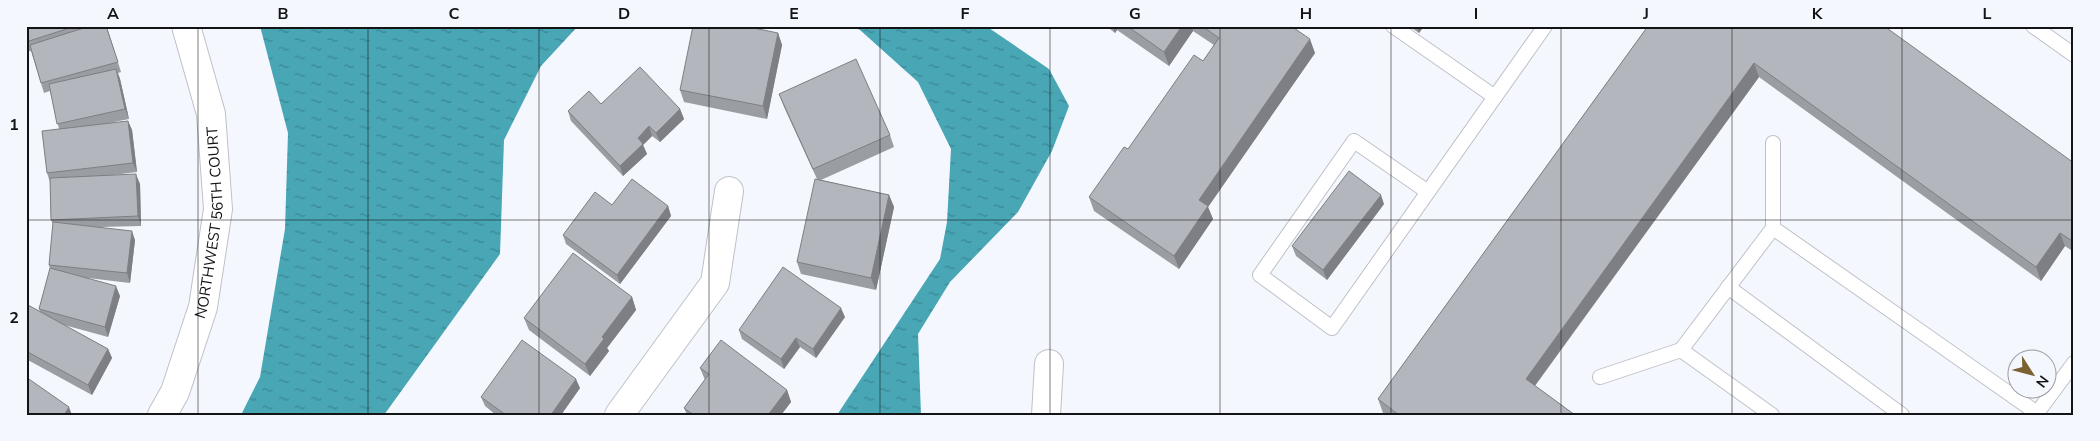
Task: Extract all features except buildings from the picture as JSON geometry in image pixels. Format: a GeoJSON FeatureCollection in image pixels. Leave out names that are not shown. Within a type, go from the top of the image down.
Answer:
{"type":"FeatureCollection","features":[{"type":"Feature","properties":{"kind":"street","name":"NORTHWEST 56TH COURT"},"geometry":{"type":"LineString","coordinates":[[162,415],[176,392],[203,307],[218,209],[211,114],[186,26]]}},
{"type":"Feature","properties":{"kind":"street"},"geometry":{"type":"LineString","coordinates":[[619,415],[715,283],[729,191]]}},
{"type":"Feature","properties":{"kind":"street"},"geometry":{"type":"LineString","coordinates":[[1046,415],[1048,364]]}},
{"type":"Feature","properties":{"kind":"lane"},"geometry":{"type":"LineString","coordinates":[[1393,26],[1495,97]]}},
{"type":"Feature","properties":{"kind":"lane"},"geometry":{"type":"LineString","coordinates":[[2033,26],[2074,55]]}},
{"type":"Feature","properties":{"kind":"lane"},"geometry":{"type":"LineString","coordinates":[[1428,192],[1354,141],[1260,275],[1332,328],[1428,192],[1495,97],[1543,27]]}},
{"type":"Feature","properties":{"kind":"lane"},"geometry":{"type":"LineString","coordinates":[[1600,377],[1681,350],[1773,228],[1773,143]]}},
{"type":"Feature","properties":{"kind":"lane"},"geometry":{"type":"LineString","coordinates":[[1773,228],[2037,414],[2074,363]]}},
{"type":"Feature","properties":{"kind":"lane"},"geometry":{"type":"LineString","coordinates":[[1728,287],[1902,415]]}},
{"type":"Feature","properties":{"kind":"lane"},"geometry":{"type":"LineString","coordinates":[[1681,350],[1772,415]]}},
{"type":"Feature","properties":{"kind":"water"},"geometry":{"type":"Polygon","coordinates":[[[260,26],[578,26],[541,66],[504,140],[500,254],[384,415],[241,415],[260,377],[285,229],[288,133],[260,26]]]}},
{"type":"Feature","properties":{"kind":"water"},"geometry":{"type":"Polygon","coordinates":[[[851,26],[986,26],[1049,69],[1069,106],[1052,151],[1018,212],[950,282],[918,334],[921,415],[837,415],[940,259],[947,222],[951,149],[918,82],[860,30],[851,26]]]}}]}
